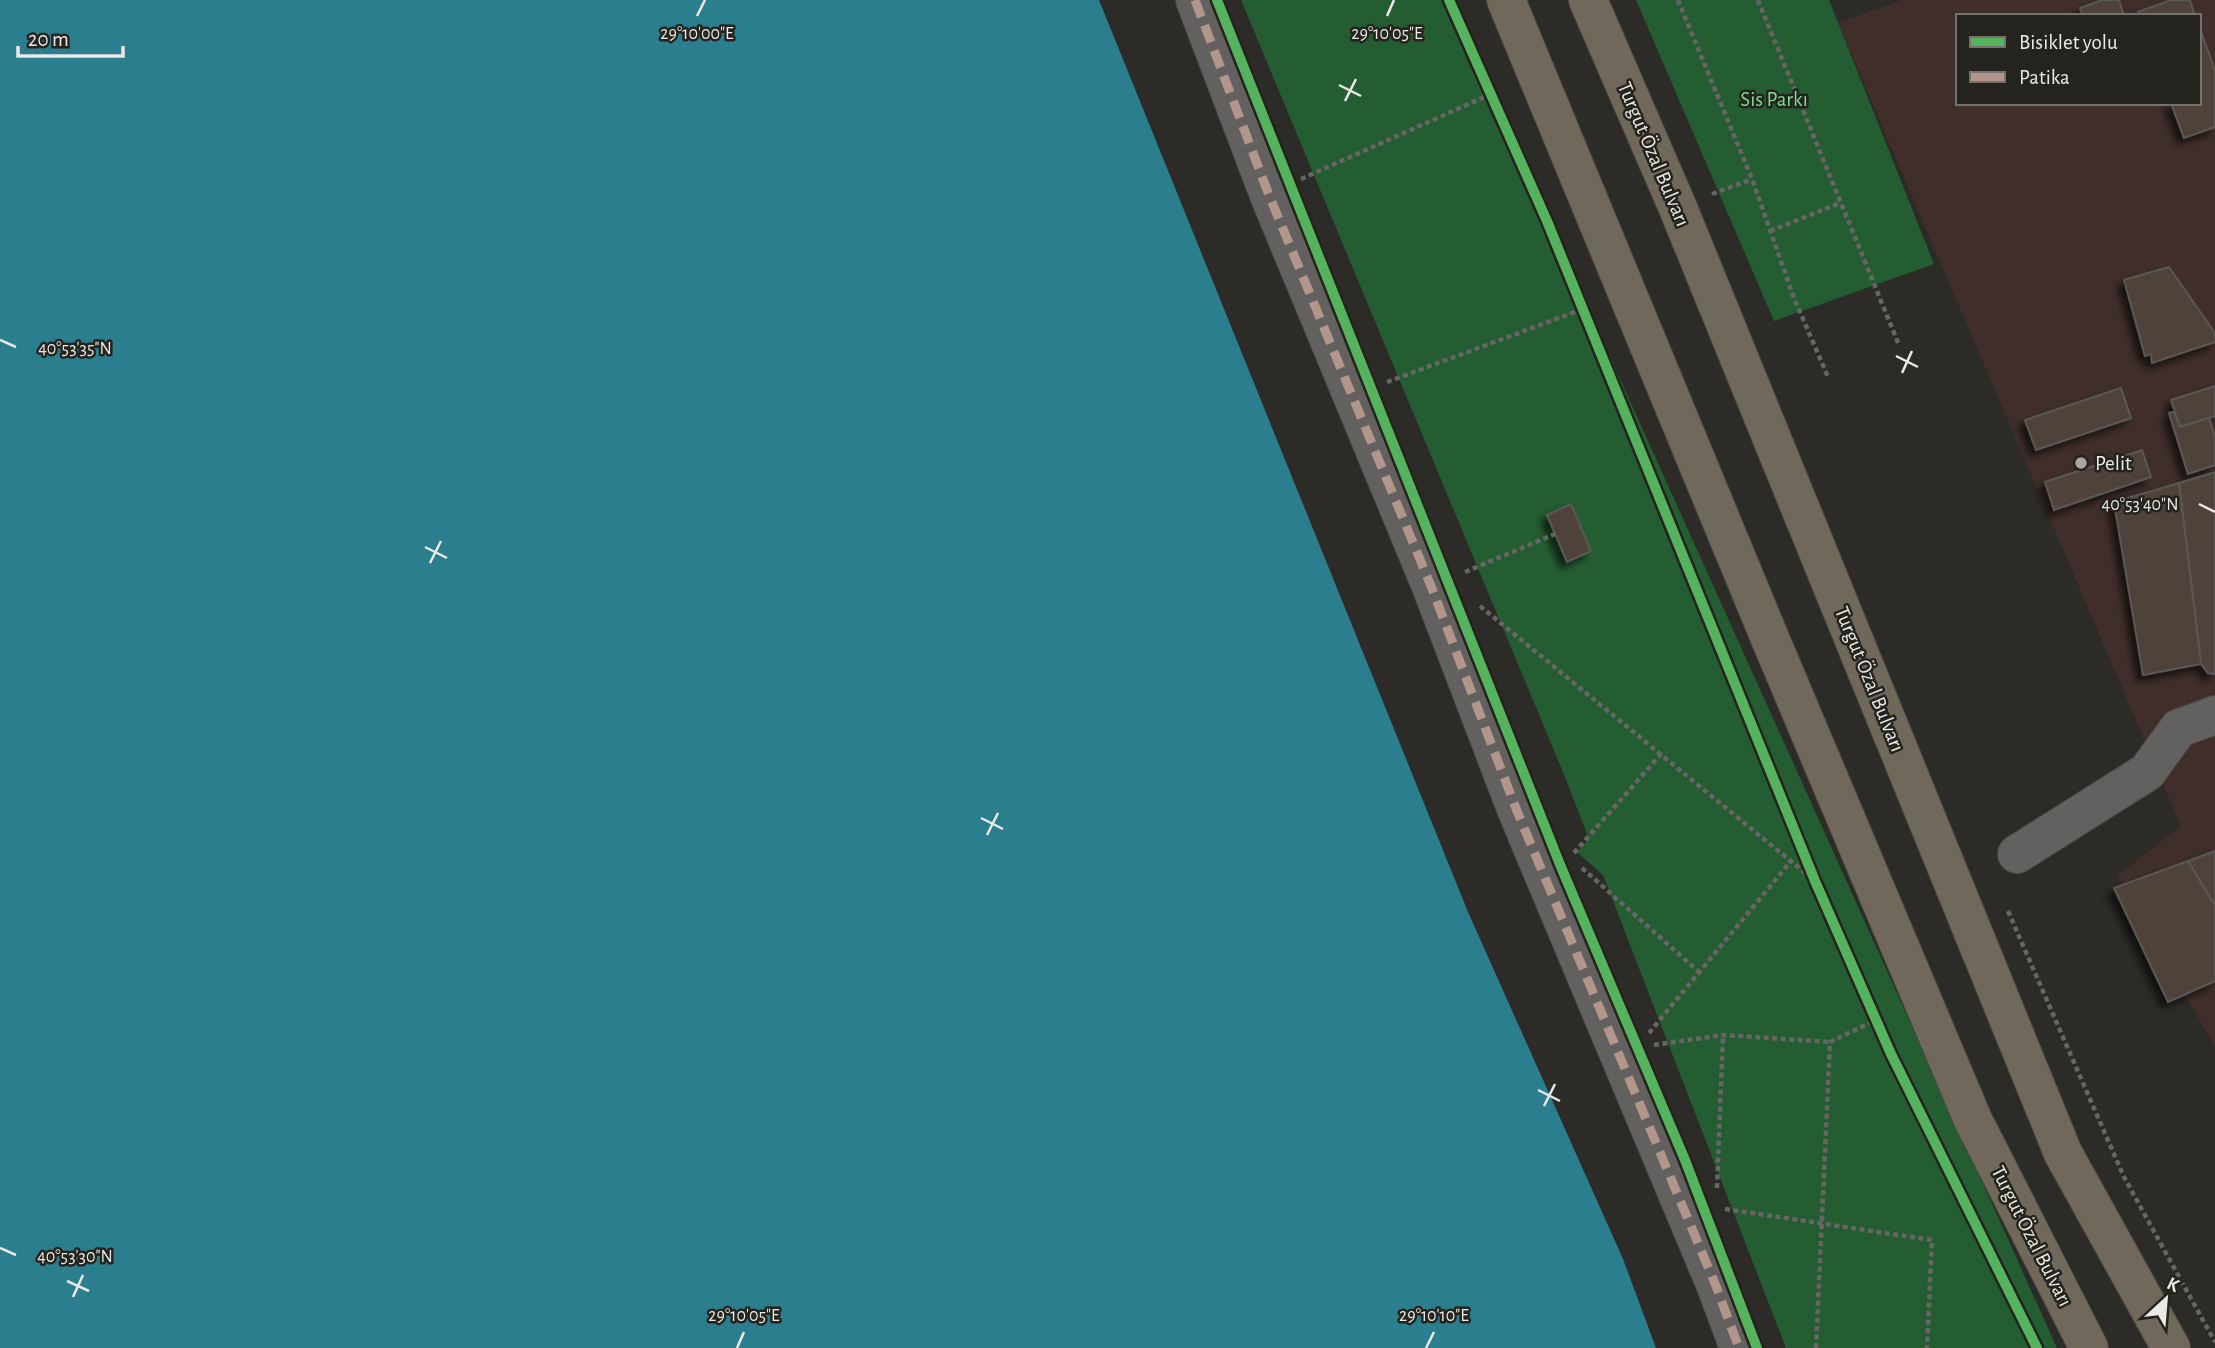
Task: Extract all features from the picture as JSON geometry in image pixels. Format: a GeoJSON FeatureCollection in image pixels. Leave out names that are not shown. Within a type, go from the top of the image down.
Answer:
{"type":"FeatureCollection","features":[{"type":"Feature","properties":{"kind":"highway","name":"Turgut Özal Bulvarı"},"geometry":{"type":"LineString","coordinates":[[1506,0],[1973,1120],[2089,1348]]}},
{"type":"Feature","properties":{"kind":"highway","name":"Turgut Özal Bulvarı"},"geometry":{"type":"LineString","coordinates":[[1588,0],[1678,208],[2063,1153],[2171,1348]]}},
{"type":"Feature","properties":{"kind":"street"},"geometry":{"type":"LineString","coordinates":[[1195,0],[1269,195],[1352,396],[1432,586],[1559,870],[1628,1051],[1699,1206],[1739,1348]]}},
{"type":"Feature","properties":{"kind":"street"},"geometry":{"type":"LineString","coordinates":[[2017,854],[2147,772],[2179,728],[2215,715]]}},
{"type":"Feature","properties":{"kind":"path"},"geometry":{"type":"LineString","coordinates":[[1678,0],[1752,179],[1794,298],[1828,377]]}},
{"type":"Feature","properties":{"kind":"path"},"geometry":{"type":"LineString","coordinates":[[1758,0],[1899,345]]}},
{"type":"Feature","properties":{"kind":"path"},"geometry":{"type":"LineString","coordinates":[[1486,82],[1497,107]]}},
{"type":"Feature","properties":{"kind":"path"},"geometry":{"type":"LineString","coordinates":[[1269,195],[1491,94]]}},
{"type":"Feature","properties":{"kind":"path"},"geometry":{"type":"LineString","coordinates":[[1707,195],[1752,179]]}},
{"type":"Feature","properties":{"kind":"path"},"geometry":{"type":"LineString","coordinates":[[1770,231],[1840,203]]}},
{"type":"Feature","properties":{"kind":"path"},"geometry":{"type":"LineString","coordinates":[[1578,296],[1588,321]]}},
{"type":"Feature","properties":{"kind":"path"},"geometry":{"type":"LineString","coordinates":[[1352,396],[1583,309]]}},
{"type":"Feature","properties":{"kind":"path"},"geometry":{"type":"LineString","coordinates":[[1460,575],[1555,534]]}},
{"type":"Feature","properties":{"kind":"path"},"geometry":{"type":"LineString","coordinates":[[1469,597],[1815,881]]}},
{"type":"Feature","properties":{"kind":"path"},"geometry":{"type":"LineString","coordinates":[[1661,754],[1559,870],[1699,972]]}},
{"type":"Feature","properties":{"kind":"path"},"geometry":{"type":"LineString","coordinates":[[1805,856],[1821,894]]}},
{"type":"Feature","properties":{"kind":"path"},"geometry":{"type":"LineString","coordinates":[[1628,1051],[1699,972],[1791,860]]}},
{"type":"Feature","properties":{"kind":"path"},"geometry":{"type":"LineString","coordinates":[[1871,1007],[1881,1031]]}},
{"type":"Feature","properties":{"kind":"path"},"geometry":{"type":"LineString","coordinates":[[1628,1051],[1723,1035],[1830,1042],[1876,1020]]}},
{"type":"Feature","properties":{"kind":"path"},"geometry":{"type":"LineString","coordinates":[[1723,1035],[1699,1206],[1932,1240],[1927,1348]]}},
{"type":"Feature","properties":{"kind":"path"},"geometry":{"type":"LineString","coordinates":[[1816,1348],[1830,1042]]}},
{"type":"Feature","properties":{"kind":"shaded area"},"geometry":{"type":"Polygon","coordinates":[[[1902,0],[2215,0],[2215,1047],[2117,876],[2181,826],[1838,23],[1902,0]]]}},
{"type":"Feature","properties":{"kind":"green space"},"geometry":{"type":"Polygon","coordinates":[[[1241,0],[1454,0],[1570,268],[2057,1348],[1786,1348],[1603,875],[1577,852],[1589,839],[1563,772],[1241,0]]]}},
{"type":"Feature","properties":{"kind":"green space","name":"Sis Parkı"},"geometry":{"type":"Polygon","coordinates":[[[1636,0],[1829,0],[1934,264],[1774,321],[1636,0]]]}},
{"type":"Feature","properties":{"kind":"water"},"geometry":{"type":"Polygon","coordinates":[[[0,0],[1099,0],[1468,912],[1623,1259],[1656,1348],[0,1348],[0,0]]]}},
{"type":"Feature","properties":{"kind":"building"},"geometry":{"type":"Polygon","coordinates":[[[2102,0],[2119,0],[2123,14],[2082,14],[2080,8],[2102,0]]]}},
{"type":"Feature","properties":{"kind":"building"},"geometry":{"type":"Polygon","coordinates":[[[2171,0],[2190,0],[2194,14],[2138,14],[2171,0]]]}},
{"type":"Feature","properties":{"kind":"building"},"geometry":{"type":"Polygon","coordinates":[[[2201,32],[2215,70],[2215,127],[2184,138],[2172,105],[2201,105],[2201,32]]]}},
{"type":"Feature","properties":{"kind":"building"},"geometry":{"type":"Polygon","coordinates":[[[2169,267],[2215,333],[2215,342],[2152,363],[2151,354],[2145,356],[2124,280],[2169,267]]]}},
{"type":"Feature","properties":{"kind":"building"},"geometry":{"type":"Polygon","coordinates":[[[2215,386],[2215,416],[2180,427],[2171,400],[2215,386]]]}},
{"type":"Feature","properties":{"kind":"building"},"geometry":{"type":"Polygon","coordinates":[[[2121,388],[2131,418],[2036,450],[2025,420],[2121,388]]]}},
{"type":"Feature","properties":{"kind":"building"},"geometry":{"type":"Polygon","coordinates":[[[2174,412],[2180,427],[2209,418],[2215,437],[2215,465],[2188,474],[2169,413],[2174,412]]]}},
{"type":"Feature","properties":{"kind":"building"},"geometry":{"type":"Polygon","coordinates":[[[2142,450],[2151,477],[2054,510],[2045,482],[2142,450]]]}},
{"type":"Feature","properties":{"kind":"building"},"geometry":{"type":"Polygon","coordinates":[[[2215,472],[2215,674],[2208,673],[2201,664],[2179,483],[2215,472]]]}},
{"type":"Feature","properties":{"kind":"building"},"geometry":{"type":"Polygon","coordinates":[[[2179,483],[2201,664],[2143,675],[2114,502],[2179,483]]]}},
{"type":"Feature","properties":{"kind":"building"},"geometry":{"type":"Polygon","coordinates":[[[1571,504],[1591,551],[1567,562],[1547,515],[1571,504]]]}},
{"type":"Feature","properties":{"kind":"building"},"geometry":{"type":"Polygon","coordinates":[[[2215,851],[2215,906],[2188,861],[2215,851]]]}},
{"type":"Feature","properties":{"kind":"building"},"geometry":{"type":"Polygon","coordinates":[[[2188,861],[2215,906],[2215,981],[2168,1002],[2114,888],[2188,861]]]}},
{"type":"Feature","properties":{"kind":"marked path"},"geometry":{"type":"LineString","coordinates":[[1195,0],[1269,195],[1431,586],[1517,811],[1716,1286],[1739,1348]]}},
{"type":"Feature","properties":{"kind":"cycle path"},"geometry":{"type":"LineString","coordinates":[[1217,0],[1561,867],[1685,1160],[1757,1348]]}},
{"type":"Feature","properties":{"kind":"cycle path"},"geometry":{"type":"LineString","coordinates":[[1449,0],[1547,221],[1815,881],[1891,1054],[2037,1348]]}},
{"type":"Feature","properties":{"kind":"place","name":"Pelit"},"geometry":{"type":"Point","coordinates":[2081,463]}}]}
